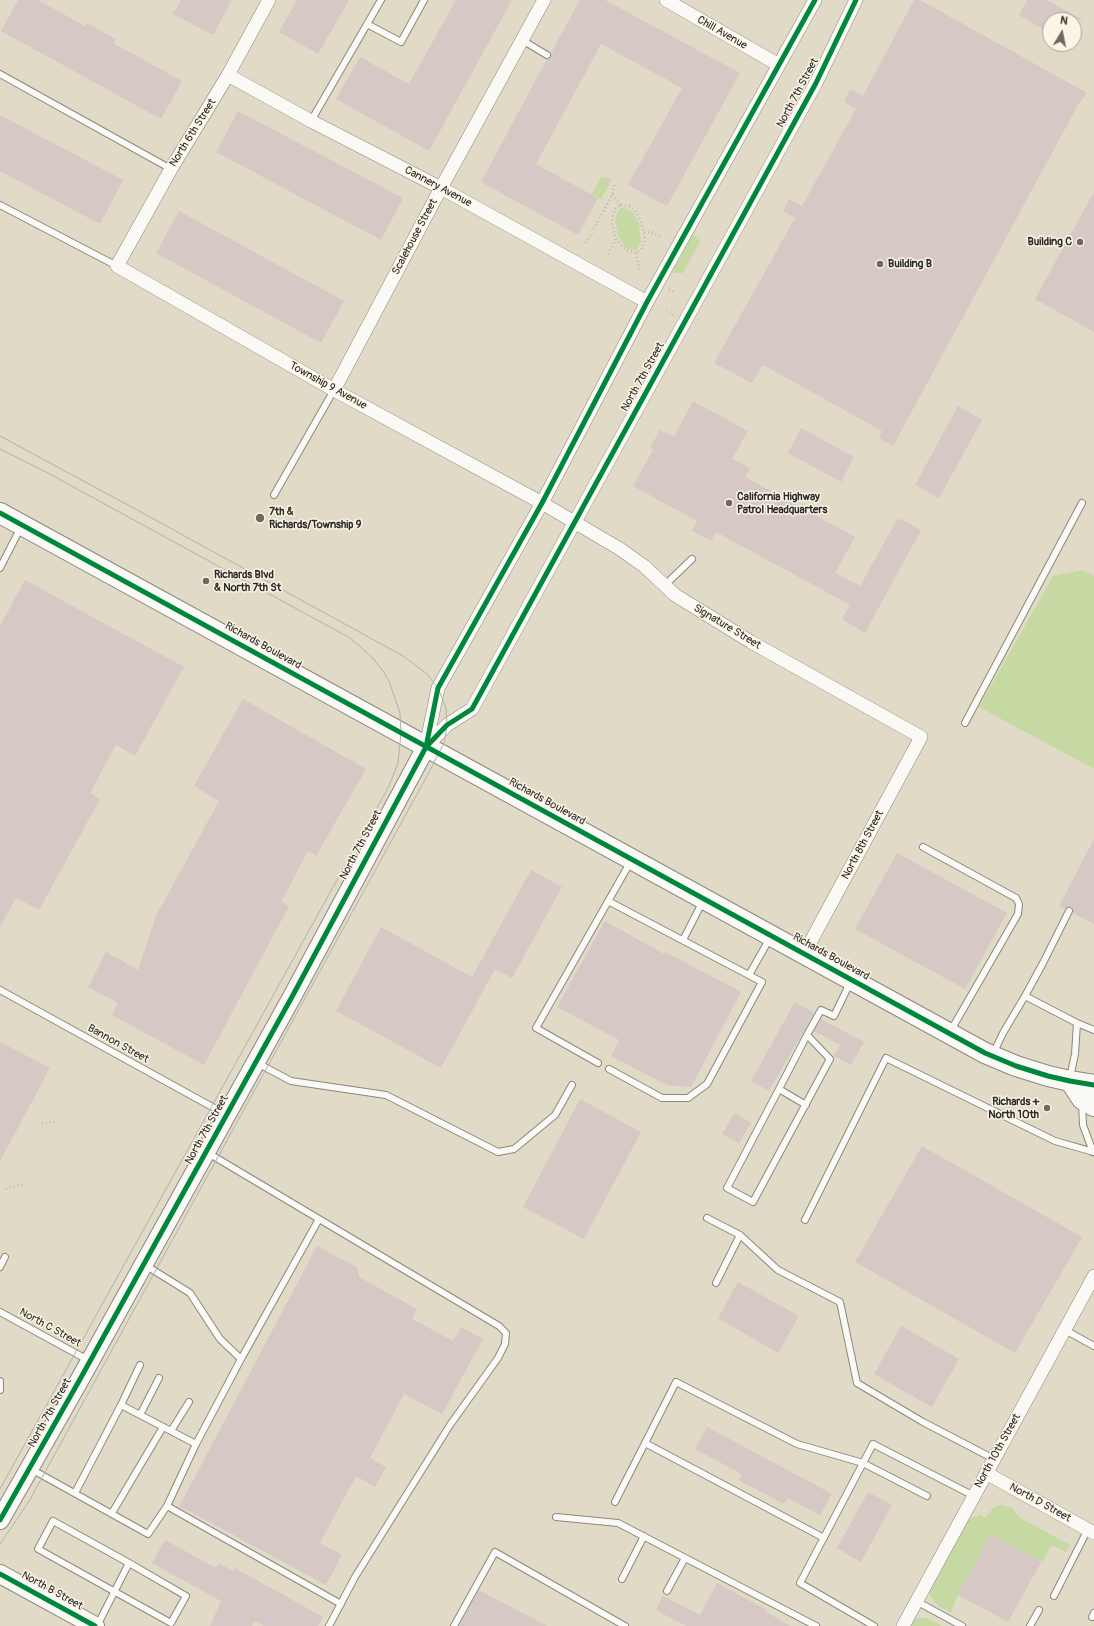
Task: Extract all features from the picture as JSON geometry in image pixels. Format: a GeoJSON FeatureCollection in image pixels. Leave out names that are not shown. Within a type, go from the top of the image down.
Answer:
{"type":"FeatureCollection","features":[{"type":"Feature","properties":{"kind":"main road","name":"Richards Boulevard"},"geometry":{"type":"LineString","coordinates":[[0,513],[992,1056],[1016,1066],[1070,1082],[1090,1096]]}},
{"type":"Feature","properties":{"kind":"main road","name":"North 7th Street"},"geometry":{"type":"LineString","coordinates":[[0,1520],[227,1115],[426,747]]}},
{"type":"Feature","properties":{"kind":"main road","name":"North B Street"},"geometry":{"type":"LineString","coordinates":[[0,1574],[96,1626]]}},
{"type":"Feature","properties":{"kind":"street","name":"North 6th Street"},"geometry":{"type":"LineString","coordinates":[[116,266],[171,169],[228,75],[269,0]]}},
{"type":"Feature","properties":{"kind":"street","name":"Scalehouse Street"},"geometry":{"type":"LineString","coordinates":[[334,390],[544,0]]}},
{"type":"Feature","properties":{"kind":"street","name":"Chill Avenue"},"geometry":{"type":"LineString","coordinates":[[666,0],[779,65]]}},
{"type":"Feature","properties":{"kind":"street","name":"North 7th Street"},"geometry":{"type":"LineString","coordinates":[[426,747],[438,688],[542,502],[647,302],[815,0]]}},
{"type":"Feature","properties":{"kind":"street","name":"North 7th Street"},"geometry":{"type":"LineString","coordinates":[[426,747],[447,725],[472,709],[816,83],[856,0]]}},
{"type":"Feature","properties":{"kind":"street","name":"Cannery Avenue"},"geometry":{"type":"LineString","coordinates":[[228,75],[311,121],[442,188],[647,302]]}},
{"type":"Feature","properties":{"kind":"street","name":"Township 9 Avenue"},"geometry":{"type":"LineString","coordinates":[[116,266],[334,390],[542,502]]}},
{"type":"Feature","properties":{"kind":"street","name":"Signature Street"},"geometry":{"type":"LineString","coordinates":[[542,502],[626,553],[644,566],[675,595],[751,642],[921,737]]}},
{"type":"Feature","properties":{"kind":"street","name":"North 8th Street"},"geometry":{"type":"LineString","coordinates":[[804,954],[921,737]]}},
{"type":"Feature","properties":{"kind":"street","name":"North 10th Street"},"geometry":{"type":"LineString","coordinates":[[903,1626],[1094,1276]]}},
{"type":"Feature","properties":{"kind":"street","name":"North D Street"},"geometry":{"type":"LineString","coordinates":[[986,1473],[1091,1531]]}},
{"type":"Feature","properties":{"kind":"lane"},"geometry":{"type":"LineString","coordinates":[[311,121],[381,0]]}},
{"type":"Feature","properties":{"kind":"lane"},"geometry":{"type":"LineString","coordinates":[[367,24],[401,42],[424,0]]}},
{"type":"Feature","properties":{"kind":"lane"},"geometry":{"type":"LineString","coordinates":[[522,40],[547,55]]}},
{"type":"Feature","properties":{"kind":"lane"},"geometry":{"type":"LineString","coordinates":[[0,74],[171,169]]}},
{"type":"Feature","properties":{"kind":"lane"},"geometry":{"type":"LineString","coordinates":[[0,205],[116,266]]}},
{"type":"Feature","properties":{"kind":"lane"},"geometry":{"type":"LineString","coordinates":[[274,495],[334,390]]}},
{"type":"Feature","properties":{"kind":"lane"},"geometry":{"type":"LineString","coordinates":[[965,723],[1082,503]]}},
{"type":"Feature","properties":{"kind":"lane"},"geometry":{"type":"LineString","coordinates":[[0,568],[22,525]]}},
{"type":"Feature","properties":{"kind":"lane"},"geometry":{"type":"LineString","coordinates":[[665,585],[692,559]]}},
{"type":"Feature","properties":{"kind":"lane"},"geometry":{"type":"LineString","coordinates":[[923,847],[1016,898],[1019,904],[1018,914],[949,1033]]}},
{"type":"Feature","properties":{"kind":"lane"},"geometry":{"type":"LineString","coordinates":[[598,1063],[536,1028],[632,860]]}},
{"type":"Feature","properties":{"kind":"lane"},"geometry":{"type":"LineString","coordinates":[[683,940],[704,899]]}},
{"type":"Feature","properties":{"kind":"lane"},"geometry":{"type":"LineString","coordinates":[[608,901],[762,982],[707,1084],[688,1098],[662,1098],[609,1069]]}},
{"type":"Feature","properties":{"kind":"lane"},"geometry":{"type":"LineString","coordinates":[[992,1056],[1003,1033],[1043,963],[1069,911]]}},
{"type":"Feature","properties":{"kind":"lane"},"geometry":{"type":"LineString","coordinates":[[750,975],[771,936]]}},
{"type":"Feature","properties":{"kind":"lane"},"geometry":{"type":"LineString","coordinates":[[807,1035],[830,1059],[753,1202],[727,1188],[807,1035],[821,1010],[834,1016],[852,980]]}},
{"type":"Feature","properties":{"kind":"lane","name":"Bannon Street"},"geometry":{"type":"LineString","coordinates":[[0,990],[227,1115]]}},
{"type":"Feature","properties":{"kind":"lane"},"geometry":{"type":"LineString","coordinates":[[1025,996],[1077,1023],[1094,1030]]}},
{"type":"Feature","properties":{"kind":"lane"},"geometry":{"type":"LineString","coordinates":[[1070,1082],[1075,1054],[1077,1023]]}},
{"type":"Feature","properties":{"kind":"lane"},"geometry":{"type":"LineString","coordinates":[[805,1220],[886,1058],[1055,1141],[1094,1152]]}},
{"type":"Feature","properties":{"kind":"lane"},"geometry":{"type":"LineString","coordinates":[[256,1062],[266,1069],[291,1081],[386,1095],[498,1152],[514,1149],[555,1115],[572,1085]]}},
{"type":"Feature","properties":{"kind":"lane"},"geometry":{"type":"LineString","coordinates":[[779,1089],[806,1104]]}},
{"type":"Feature","properties":{"kind":"lane"},"geometry":{"type":"LineString","coordinates":[[1090,1096],[1083,1125],[1094,1152]]}},
{"type":"Feature","properties":{"kind":"lane"},"geometry":{"type":"LineString","coordinates":[[206,1152],[499,1326],[506,1333],[505,1344],[498,1358],[450,1425],[356,1577],[329,1626]]}},
{"type":"Feature","properties":{"kind":"lane"},"geometry":{"type":"LineString","coordinates":[[707,1218],[740,1235],[778,1270],[840,1302],[857,1383],[923,1422],[994,1458]]}},
{"type":"Feature","properties":{"kind":"lane"},"geometry":{"type":"LineString","coordinates":[[30,1468],[148,1534],[167,1506],[196,1444],[241,1359],[319,1220]]}},
{"type":"Feature","properties":{"kind":"lane"},"geometry":{"type":"LineString","coordinates":[[716,1283],[740,1235]]}},
{"type":"Feature","properties":{"kind":"lane"},"geometry":{"type":"LineString","coordinates":[[0,1267],[5,1258]]}},
{"type":"Feature","properties":{"kind":"lane"},"geometry":{"type":"LineString","coordinates":[[144,1264],[190,1293],[220,1339],[241,1359]]}},
{"type":"Feature","properties":{"kind":"lane","name":"North C Street"},"geometry":{"type":"LineString","coordinates":[[0,1312],[90,1361]]}},
{"type":"Feature","properties":{"kind":"lane"},"geometry":{"type":"LineString","coordinates":[[1065,1330],[1094,1346]]}},
{"type":"Feature","properties":{"kind":"lane"},"geometry":{"type":"LineString","coordinates":[[75,1493],[140,1365]]}},
{"type":"Feature","properties":{"kind":"lane"},"geometry":{"type":"LineString","coordinates":[[140,1415],[159,1378]]}},
{"type":"Feature","properties":{"kind":"lane"},"geometry":{"type":"LineString","coordinates":[[0,1381],[0,1390]]}},
{"type":"Feature","properties":{"kind":"lane"},"geometry":{"type":"LineString","coordinates":[[615,1502],[676,1382],[797,1444],[863,1462],[927,1496]]}},
{"type":"Feature","properties":{"kind":"lane"},"geometry":{"type":"LineString","coordinates":[[171,1431],[189,1402]]}},
{"type":"Feature","properties":{"kind":"lane"},"geometry":{"type":"LineString","coordinates":[[121,1405],[196,1444]]}},
{"type":"Feature","properties":{"kind":"lane"},"geometry":{"type":"LineString","coordinates":[[112,1513],[163,1427]]}},
{"type":"Feature","properties":{"kind":"lane"},"geometry":{"type":"LineString","coordinates":[[645,1443],[824,1538]]}},
{"type":"Feature","properties":{"kind":"lane"},"geometry":{"type":"LineString","coordinates":[[874,1626],[800,1583],[873,1444],[974,1496]]}},
{"type":"Feature","properties":{"kind":"lane"},"geometry":{"type":"LineString","coordinates":[[167,1506],[341,1604]]}},
{"type":"Feature","properties":{"kind":"lane"},"geometry":{"type":"LineString","coordinates":[[556,1517],[618,1523],[816,1626]]}},
{"type":"Feature","properties":{"kind":"lane"},"geometry":{"type":"LineString","coordinates":[[53,1521],[186,1596],[171,1623],[115,1591],[38,1549],[53,1521]]}},
{"type":"Feature","properties":{"kind":"lane"},"geometry":{"type":"LineString","coordinates":[[1054,1596],[1091,1531]]}},
{"type":"Feature","properties":{"kind":"lane"},"geometry":{"type":"LineString","coordinates":[[622,1579],[644,1536]]}},
{"type":"Feature","properties":{"kind":"lane"},"geometry":{"type":"LineString","coordinates":[[454,1626],[495,1552],[625,1626]]}},
{"type":"Feature","properties":{"kind":"lane"},"geometry":{"type":"LineString","coordinates":[[667,1591],[685,1558]]}},
{"type":"Feature","properties":{"kind":"lane"},"geometry":{"type":"LineString","coordinates":[[96,1626],[129,1563]]}},
{"type":"Feature","properties":{"kind":"lane"},"geometry":{"type":"LineString","coordinates":[[916,1601],[962,1626]]}},
{"type":"Feature","properties":{"kind":"lane"},"geometry":{"type":"LineString","coordinates":[[1030,1626],[1039,1610]]}},
{"type":"Feature","properties":{"kind":"path"},"geometry":{"type":"LineString","coordinates":[[586,243],[612,195],[615,184]]}},
{"type":"Feature","properties":{"kind":"path"},"geometry":{"type":"LineString","coordinates":[[612,195],[621,205],[626,205],[635,210],[644,232],[644,244],[640,251],[636,253]]}},
{"type":"Feature","properties":{"kind":"path"},"geometry":{"type":"LineString","coordinates":[[621,205],[615,210],[613,216],[612,224],[616,239],[626,250],[636,253]]}},
{"type":"Feature","properties":{"kind":"path"},"geometry":{"type":"LineString","coordinates":[[644,232],[651,232],[661,237]]}},
{"type":"Feature","properties":{"kind":"path"},"geometry":{"type":"LineString","coordinates":[[608,254],[616,239]]}},
{"type":"Feature","properties":{"kind":"path"},"geometry":{"type":"LineString","coordinates":[[636,253],[640,271]]}},
{"type":"Feature","properties":{"kind":"path"},"geometry":{"type":"LineString","coordinates":[[666,310],[677,316]]}},
{"type":"Feature","properties":{"kind":"path"},"geometry":{"type":"LineString","coordinates":[[42,1124],[58,1121]]}},
{"type":"Feature","properties":{"kind":"path"},"geometry":{"type":"LineString","coordinates":[[6,1189],[24,1184]]}},
{"type":"Feature","properties":{"kind":"green space"},"geometry":{"type":"Polygon","coordinates":[[[601,177],[611,178],[610,183],[601,199],[592,194],[601,177]]]}},
{"type":"Feature","properties":{"kind":"green space"},"geometry":{"type":"Polygon","coordinates":[[[621,208],[629,210],[633,213],[639,223],[641,241],[637,250],[626,248],[618,235],[615,221],[617,213],[621,208]]]}},
{"type":"Feature","properties":{"kind":"green space"},"geometry":{"type":"Polygon","coordinates":[[[693,234],[700,242],[683,273],[672,273],[693,234]]]}},
{"type":"Feature","properties":{"kind":"green space"},"geometry":{"type":"Polygon","coordinates":[[[1083,570],[1094,576],[1094,769],[979,707],[1053,576],[1083,570]]]}},
{"type":"Feature","properties":{"kind":"green space"},"geometry":{"type":"Polygon","coordinates":[[[1000,1505],[1012,1508],[1020,1518],[1070,1545],[1066,1552],[1052,1545],[1042,1562],[991,1535],[958,1595],[951,1612],[940,1607],[931,1598],[929,1590],[966,1520],[980,1515],[985,1518],[994,1507],[1000,1505]]]}},
{"type":"Feature","properties":{"kind":"green space"},"geometry":{"type":"Polygon","coordinates":[[[927,1618],[941,1625],[908,1626],[913,1620],[927,1618]]]}},
{"type":"Feature","properties":{"kind":"building"},"geometry":{"type":"Polygon","coordinates":[[[18,0],[38,0],[85,26],[87,23],[116,39],[113,43],[182,81],[161,119],[1,31],[18,0]]]}},
{"type":"Feature","properties":{"kind":"building"},"geometry":{"type":"Polygon","coordinates":[[[181,0],[232,0],[213,35],[173,14],[181,0]]]}},
{"type":"Feature","properties":{"kind":"building"},"geometry":{"type":"Polygon","coordinates":[[[297,0],[349,0],[318,54],[279,32],[297,0]]]}},
{"type":"Feature","properties":{"kind":"building"},"geometry":{"type":"Polygon","coordinates":[[[456,0],[512,0],[429,151],[336,99],[360,57],[409,84],[456,0]]]}},
{"type":"Feature","properties":{"kind":"building"},"geometry":{"type":"Polygon","coordinates":[[[580,0],[605,0],[740,73],[667,206],[628,185],[682,88],[601,44],[536,164],[598,198],[578,235],[481,182],[547,59],[551,57],[551,53],[580,0]]]}},
{"type":"Feature","properties":{"kind":"building","name":"Building B"},"geometry":{"type":"Polygon","coordinates":[[[914,0],[920,0],[1087,93],[1078,105],[893,446],[879,438],[882,431],[763,365],[752,383],[714,363],[795,218],[783,211],[789,199],[802,206],[856,109],[844,102],[850,89],[863,96],[914,0]]]}},
{"type":"Feature","properties":{"kind":"building"},"geometry":{"type":"Polygon","coordinates":[[[1027,0],[1047,0],[1069,12],[1042,12],[1042,28],[1019,15],[1027,0]]]}},
{"type":"Feature","properties":{"kind":"building"},"geometry":{"type":"Polygon","coordinates":[[[238,111],[403,198],[381,240],[216,152],[238,111]]]}},
{"type":"Feature","properties":{"kind":"building"},"geometry":{"type":"Polygon","coordinates":[[[0,115],[123,180],[100,224],[0,171],[0,115]]]}},
{"type":"Feature","properties":{"kind":"building","name":"Building C"},"geometry":{"type":"Polygon","coordinates":[[[1094,192],[1094,332],[1035,299],[1094,192]]]}},
{"type":"Feature","properties":{"kind":"building"},"geometry":{"type":"Polygon","coordinates":[[[179,211],[344,301],[321,343],[156,253],[179,211]]]}},
{"type":"Feature","properties":{"kind":"building","name":"California Highway Patrol Headquarters"},"geometry":{"type":"Polygon","coordinates":[[[693,401],[748,431],[732,459],[750,468],[745,477],[855,537],[835,573],[860,586],[898,518],[921,530],[865,633],[842,619],[850,605],[716,532],[711,541],[692,531],[697,521],[633,486],[653,450],[650,448],[660,430],[674,437],[693,401]]]}},
{"type":"Feature","properties":{"kind":"building"},"geometry":{"type":"Polygon","coordinates":[[[958,406],[982,420],[939,498],[915,485],[958,406]]]}},
{"type":"Feature","properties":{"kind":"building"},"geometry":{"type":"Polygon","coordinates":[[[801,428],[854,457],[841,482],[788,453],[801,428]]]}},
{"type":"Feature","properties":{"kind":"building"},"geometry":{"type":"Polygon","coordinates":[[[25,580],[184,667],[135,756],[116,745],[90,793],[100,799],[39,910],[16,898],[0,927],[0,626],[25,580]]]}},
{"type":"Feature","properties":{"kind":"building"},"geometry":{"type":"Polygon","coordinates":[[[243,699],[366,769],[316,856],[308,851],[281,902],[289,906],[204,1065],[112,1015],[118,1003],[88,987],[106,952],[138,970],[156,916],[219,801],[194,786],[243,699]]]}},
{"type":"Feature","properties":{"kind":"building"},"geometry":{"type":"Polygon","coordinates":[[[1094,839],[1094,924],[1073,913],[1071,907],[1065,909],[1059,906],[1094,839]]]}},
{"type":"Feature","properties":{"kind":"building"},"geometry":{"type":"Polygon","coordinates":[[[897,853],[1007,913],[965,989],[855,929],[897,853]]]}},
{"type":"Feature","properties":{"kind":"building"},"geometry":{"type":"Polygon","coordinates":[[[531,870],[562,887],[512,978],[495,969],[441,1068],[336,1011],[381,927],[472,977],[531,870]]]}},
{"type":"Feature","properties":{"kind":"building"},"geometry":{"type":"Polygon","coordinates":[[[605,921],[664,954],[665,952],[741,992],[691,1087],[667,1085],[611,1056],[619,1040],[557,1007],[605,921]]]}},
{"type":"Feature","properties":{"kind":"building"},"geometry":{"type":"Polygon","coordinates":[[[795,1002],[814,1013],[769,1091],[751,1081],[795,1002]]]}},
{"type":"Feature","properties":{"kind":"building"},"geometry":{"type":"Polygon","coordinates":[[[821,1019],[864,1042],[851,1065],[834,1056],[840,1045],[814,1031],[821,1019]]]}},
{"type":"Feature","properties":{"kind":"building"},"geometry":{"type":"Polygon","coordinates":[[[0,1042],[50,1068],[0,1161],[0,1042]]]}},
{"type":"Feature","properties":{"kind":"building"},"geometry":{"type":"Polygon","coordinates":[[[580,1099],[641,1132],[584,1239],[523,1207],[580,1099]]]}},
{"type":"Feature","properties":{"kind":"building"},"geometry":{"type":"Polygon","coordinates":[[[734,1113],[751,1123],[739,1143],[722,1134],[734,1113]]]}},
{"type":"Feature","properties":{"kind":"building"},"geometry":{"type":"Polygon","coordinates":[[[922,1146],[1082,1237],[1015,1353],[855,1262],[922,1146]]]}},
{"type":"Feature","properties":{"kind":"building"},"geometry":{"type":"Polygon","coordinates":[[[317,1246],[358,1268],[359,1277],[417,1309],[412,1319],[453,1341],[461,1327],[483,1339],[442,1414],[404,1394],[370,1458],[386,1467],[375,1487],[356,1476],[320,1543],[342,1555],[326,1585],[179,1507],[317,1246]]]}},
{"type":"Feature","properties":{"kind":"building"},"geometry":{"type":"Polygon","coordinates":[[[738,1282],[799,1316],[778,1353],[718,1318],[738,1282]]]}},
{"type":"Feature","properties":{"kind":"building"},"geometry":{"type":"Polygon","coordinates":[[[901,1326],[959,1359],[932,1407],[874,1374],[901,1326]]]}},
{"type":"Feature","properties":{"kind":"building"},"geometry":{"type":"Polygon","coordinates":[[[707,1427],[832,1494],[820,1515],[788,1498],[784,1504],[739,1480],[742,1474],[695,1449],[707,1427]]]}},
{"type":"Feature","properties":{"kind":"building"},"geometry":{"type":"Polygon","coordinates":[[[868,1492],[892,1505],[861,1562],[837,1548],[868,1492]]]}},
{"type":"Feature","properties":{"kind":"building"},"geometry":{"type":"Polygon","coordinates":[[[991,1534],[1041,1562],[1008,1622],[958,1595],[991,1534]]]}},
{"type":"Feature","properties":{"kind":"building"},"geometry":{"type":"Polygon","coordinates":[[[165,1540],[216,1568],[219,1563],[234,1572],[235,1568],[323,1617],[318,1626],[264,1626],[254,1621],[252,1626],[210,1626],[221,1601],[152,1563],[165,1540]]]}},
{"type":"Feature","properties":{"kind":"building"},"geometry":{"type":"Polygon","coordinates":[[[717,1583],[767,1610],[766,1612],[790,1626],[686,1626],[656,1610],[663,1596],[700,1615],[717,1583]]]}},
{"type":"Feature","properties":{"kind":"building"},"geometry":{"type":"Polygon","coordinates":[[[479,1590],[547,1626],[459,1626],[479,1590]]]}},
{"type":"Feature","properties":{"kind":"tram line"},"geometry":{"type":"LineString","coordinates":[[0,436],[403,656],[427,674],[438,688],[446,708],[447,725],[444,743],[427,776],[28,1503],[0,1544]]}},
{"type":"Feature","properties":{"kind":"tram line"},"geometry":{"type":"LineString","coordinates":[[0,449],[46,472],[350,638],[372,657],[389,681],[400,713],[401,733],[398,763],[389,786],[0,1489]]}},
{"type":"Feature","properties":{"kind":"cycle path"},"geometry":{"type":"LineString","coordinates":[[0,1520],[79,1381],[293,995],[426,747],[438,688],[542,503],[647,302],[815,0]]}},
{"type":"Feature","properties":{"kind":"cycle path"},"geometry":{"type":"LineString","coordinates":[[426,747],[447,725],[472,709],[816,83],[856,0]]}},
{"type":"Feature","properties":{"kind":"cycle path"},"geometry":{"type":"LineString","coordinates":[[0,513],[985,1053],[1016,1066],[1048,1076],[1094,1085]]}},
{"type":"Feature","properties":{"kind":"cycle path"},"geometry":{"type":"LineString","coordinates":[[0,1574],[95,1626]]}},
{"type":"Feature","properties":{"kind":"place","name":"Building C"},"geometry":{"type":"Point","coordinates":[1080,242]}},
{"type":"Feature","properties":{"kind":"place","name":"Building B"},"geometry":{"type":"Point","coordinates":[880,264]}},
{"type":"Feature","properties":{"kind":"place","name":"California Highway Patrol Headquarters"},"geometry":{"type":"Point","coordinates":[729,503]}},
{"type":"Feature","properties":{"kind":"place","name":"7th & Richards/Township 9"},"geometry":{"type":"Point","coordinates":[260,518]}},
{"type":"Feature","properties":{"kind":"place","name":"Richards Blvd & North 7th St"},"geometry":{"type":"Point","coordinates":[206,581]}},
{"type":"Feature","properties":{"kind":"place","name":"Richards + North 10th"},"geometry":{"type":"Point","coordinates":[1047,1108]}}]}
